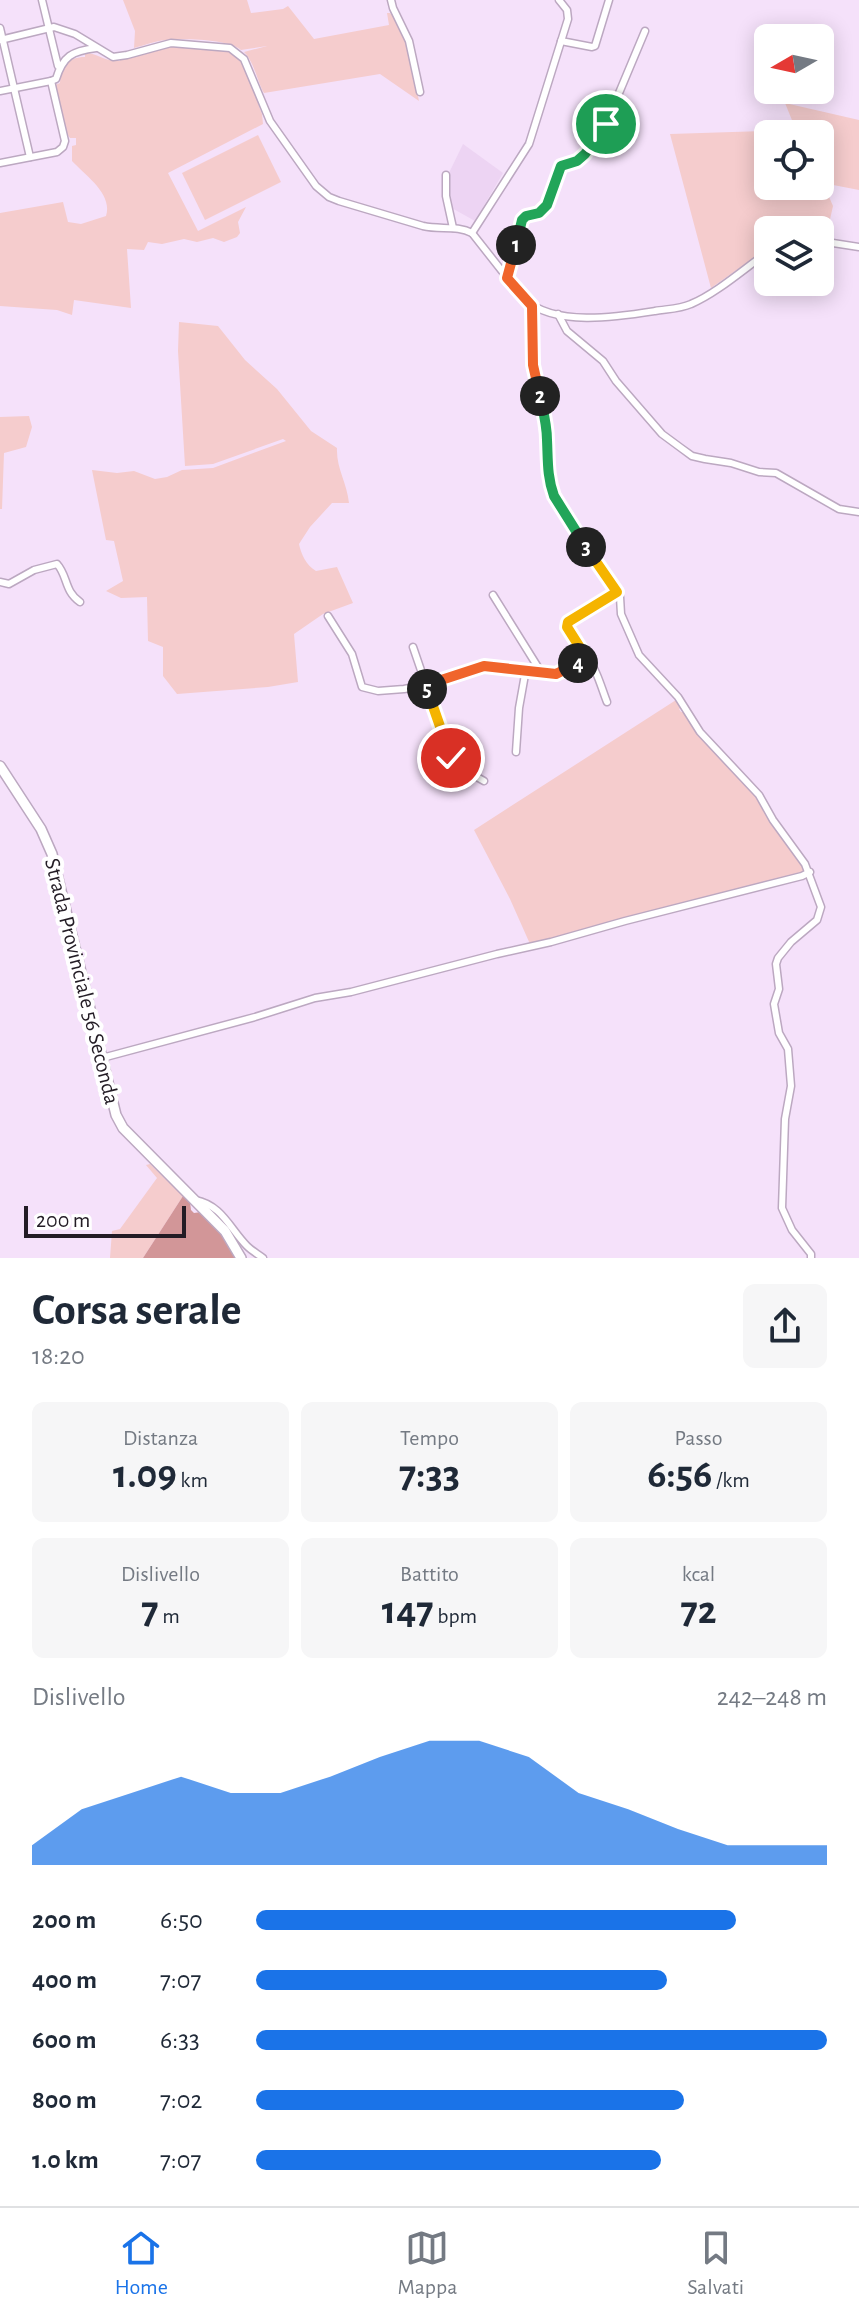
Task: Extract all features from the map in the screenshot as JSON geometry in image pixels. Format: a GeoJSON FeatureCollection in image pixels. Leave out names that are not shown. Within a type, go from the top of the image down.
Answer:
{"type":"FeatureCollection","features":[{"type":"Feature","properties":{"kind":"street"},"geometry":{"type":"LineString","coordinates":[[0,91],[56,79],[58,68],[42,0]]}},
{"type":"Feature","properties":{"kind":"street"},"geometry":{"type":"LineString","coordinates":[[391,0],[409,41],[420,92]]}},
{"type":"Feature","properties":{"kind":"street"},"geometry":{"type":"LineString","coordinates":[[472,233],[529,144],[568,14],[559,0]]}},
{"type":"Feature","properties":{"kind":"street"},"geometry":{"type":"LineString","coordinates":[[561,41],[595,46],[609,0]]}},
{"type":"Feature","properties":{"kind":"street"},"geometry":{"type":"LineString","coordinates":[[1,40],[59,27],[113,57],[171,43],[224,46],[235,50],[248,66],[270,121],[322,191],[339,201],[423,226],[467,229],[532,306],[541,311],[603,318],[682,307],[705,296],[754,262]]}},
{"type":"Feature","properties":{"kind":"street"},"geometry":{"type":"LineString","coordinates":[[0,28],[30,157]]}},
{"type":"Feature","properties":{"kind":"street"},"geometry":{"type":"LineString","coordinates":[[507,278],[522,220],[544,210],[561,166],[577,161],[585,154],[606,124],[645,31]]}},
{"type":"Feature","properties":{"kind":"street"},"geometry":{"type":"LineString","coordinates":[[58,68],[66,58],[82,50],[96,48]]}},
{"type":"Feature","properties":{"kind":"street"},"geometry":{"type":"LineString","coordinates":[[0,163],[57,152],[63,147],[65,141],[51,81]]}},
{"type":"Feature","properties":{"kind":"street"},"geometry":{"type":"LineString","coordinates":[[446,175],[446,196],[453,228]]}},
{"type":"Feature","properties":{"kind":"street"},"geometry":{"type":"LineString","coordinates":[[834,243],[859,247]]}},
{"type":"Feature","properties":{"kind":"street"},"geometry":{"type":"LineString","coordinates":[[532,306],[533,365],[547,437],[551,487],[569,521],[620,597],[621,614],[639,655],[678,697],[700,732],[759,795],[810,872],[821,907],[812,926],[791,942],[778,958],[779,989],[774,1004],[779,1033],[788,1049],[791,1086],[783,1148],[782,1208],[811,1258]]}},
{"type":"Feature","properties":{"kind":"street"},"geometry":{"type":"LineString","coordinates":[[558,314],[567,331],[603,361],[616,381],[662,434],[692,456],[776,473],[839,509],[859,512]]}},
{"type":"Feature","properties":{"kind":"street"},"geometry":{"type":"LineString","coordinates":[[0,582],[9,584],[34,570],[57,564],[70,593],[80,602]]}},
{"type":"Feature","properties":{"kind":"street"},"geometry":{"type":"LineString","coordinates":[[607,702],[589,660],[567,625],[617,592]]}},
{"type":"Feature","properties":{"kind":"street"},"geometry":{"type":"LineString","coordinates":[[493,595],[541,672]]}},
{"type":"Feature","properties":{"kind":"street"},"geometry":{"type":"LineString","coordinates":[[328,616],[352,654],[362,687],[378,691],[426,685],[484,666],[559,673],[586,657]]}},
{"type":"Feature","properties":{"kind":"street"},"geometry":{"type":"LineString","coordinates":[[413,647],[451,758],[459,767],[484,781]]}},
{"type":"Feature","properties":{"kind":"street"},"geometry":{"type":"LineString","coordinates":[[516,752],[526,669]]}},
{"type":"Feature","properties":{"kind":"street","name":"Strada Provinciale 56 Seconda"},"geometry":{"type":"LineString","coordinates":[[0,766],[41,829],[52,854],[119,1123],[225,1231],[241,1256]]}},
{"type":"Feature","properties":{"kind":"street"},"geometry":{"type":"LineString","coordinates":[[102,1058],[315,998],[351,992],[551,942],[810,872]]}},
{"type":"Feature","properties":{"kind":"street"},"geometry":{"type":"LineString","coordinates":[[195,1200],[220,1212],[247,1246],[263,1258]]}},
{"type":"Feature","properties":{"kind":"street"},"geometry":{"type":"LineString","coordinates":[[241,1256],[247,1246]]}},
{"type":"Feature","properties":{"kind":"shaded area"},"geometry":{"type":"Polygon","coordinates":[[[123,0],[247,0],[251,13],[288,6],[314,39],[389,25],[387,13],[390,13],[407,43],[419,101],[380,74],[264,93],[244,52],[267,46],[241,50],[216,41],[183,39],[134,48],[135,31],[123,0]]]}},
{"type":"Feature","properties":{"kind":"shaded area"},"geometry":{"type":"Polygon","coordinates":[[[173,46],[228,50],[241,62],[250,78],[263,124],[168,173],[198,231],[246,207],[238,222],[240,233],[224,242],[213,238],[197,242],[184,239],[162,244],[148,242],[144,250],[127,249],[131,308],[74,300],[72,315],[57,310],[0,306],[0,213],[63,202],[68,222],[81,224],[106,216],[106,200],[102,193],[72,161],[72,146],[76,145],[76,138],[70,138],[67,134],[55,85],[60,83],[64,68],[70,61],[85,57],[85,53],[120,61],[173,46]]]}},
{"type":"Feature","properties":{"kind":"shaded area"},"geometry":{"type":"Polygon","coordinates":[[[785,104],[859,120],[859,190],[834,185],[834,120],[792,120],[785,104]]]}},
{"type":"Feature","properties":{"kind":"shaded area"},"geometry":{"type":"Polygon","coordinates":[[[754,131],[754,200],[830,200],[833,206],[831,216],[754,216],[754,258],[711,288],[670,134],[754,131]]]}},
{"type":"Feature","properties":{"kind":"shaded area"},"geometry":{"type":"Polygon","coordinates":[[[258,135],[281,182],[205,220],[182,173],[258,135]]]}},
{"type":"Feature","properties":{"kind":"shaded area"},"geometry":{"type":"Polygon","coordinates":[[[463,144],[503,173],[475,221],[450,207],[448,175],[463,144]]]}},
{"type":"Feature","properties":{"kind":"shaded area"},"geometry":{"type":"Polygon","coordinates":[[[179,322],[218,326],[311,431],[337,448],[349,503],[332,503],[299,544],[304,559],[316,571],[337,567],[353,603],[323,614],[294,634],[298,682],[177,694],[163,676],[163,647],[148,641],[147,597],[121,598],[106,591],[123,581],[114,541],[106,540],[92,470],[117,473],[134,471],[155,479],[182,470],[213,468],[286,441],[283,439],[213,464],[185,466],[179,322]]]}},
{"type":"Feature","properties":{"kind":"shaded area"},"geometry":{"type":"Polygon","coordinates":[[[29,416],[32,427],[26,447],[4,453],[0,509],[0,417],[29,416]]]}},
{"type":"Feature","properties":{"kind":"shaded area"},"geometry":{"type":"Polygon","coordinates":[[[676,700],[682,707],[679,709],[681,712],[757,796],[806,870],[530,944],[474,830],[676,700]]]}},
{"type":"Feature","properties":{"kind":"shaded area"},"geometry":{"type":"Polygon","coordinates":[[[150,1164],[183,1196],[143,1258],[110,1258],[112,1231],[120,1229],[157,1178],[146,1165],[150,1164]]]}},
{"type":"Feature","properties":{"kind":"shaded area"},"geometry":{"type":"Polygon","coordinates":[[[183,1196],[190,1202],[194,1213],[201,1212],[222,1233],[237,1258],[143,1258],[183,1196]]]}},
{"type":"Feature","properties":{"kind":"route"},"geometry":{"type":"LineString","coordinates":[[451,758],[426,685],[484,666],[559,673],[586,657],[567,627],[568,622],[617,592],[554,496],[548,475],[547,437],[533,365],[532,306],[507,278],[522,220],[544,210],[561,166],[577,161],[585,154],[606,124]]}}]}
